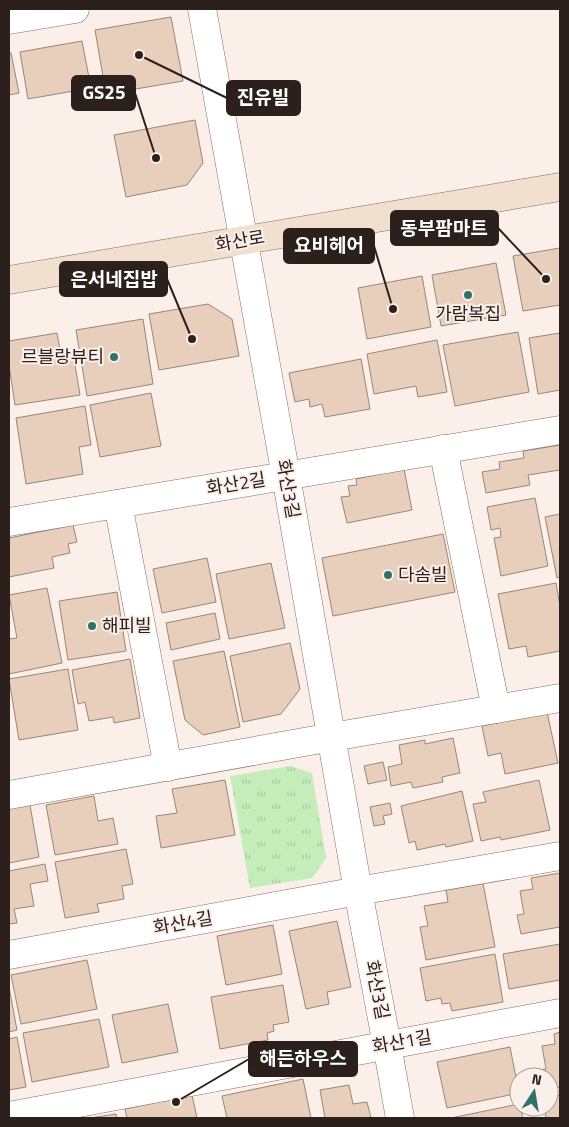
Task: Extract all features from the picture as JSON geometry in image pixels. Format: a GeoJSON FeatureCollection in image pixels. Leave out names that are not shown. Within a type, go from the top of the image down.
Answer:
{"type":"FeatureCollection","features":[{"type":"Feature","properties":{"kind":"street"},"geometry":{"type":"LineString","coordinates":[[9,20],[75,9]]}},
{"type":"Feature","properties":{"kind":"street","name":"화산3길"},"geometry":{"type":"LineString","coordinates":[[202,9],[400,1118]]}},
{"type":"Feature","properties":{"kind":"street","name":"화산로"},"geometry":{"type":"LineString","coordinates":[[9,280],[560,187]]}},
{"type":"Feature","properties":{"kind":"street","name":"화산2길"},"geometry":{"type":"LineString","coordinates":[[9,522],[560,430]]}},
{"type":"Feature","properties":{"kind":"street"},"geometry":{"type":"LineString","coordinates":[[443,449],[496,709]]}},
{"type":"Feature","properties":{"kind":"street"},"geometry":{"type":"LineString","coordinates":[[118,504],[168,767]]}},
{"type":"Feature","properties":{"kind":"street"},"geometry":{"type":"LineString","coordinates":[[9,795],[560,698]]}},
{"type":"Feature","properties":{"kind":"street"},"geometry":{"type":"LineString","coordinates":[[358,890],[560,856]]}},
{"type":"Feature","properties":{"kind":"street","name":"화산4길"},"geometry":{"type":"LineString","coordinates":[[9,955],[358,890]]}},
{"type":"Feature","properties":{"kind":"street","name":"화산1길"},"geometry":{"type":"LineString","coordinates":[[9,1116],[560,1014]]}},
{"type":"Feature","properties":{"kind":"green space"},"geometry":{"type":"Polygon","coordinates":[[[290,766],[312,773],[326,858],[312,878],[250,888],[230,776],[290,766]]]}},
{"type":"Feature","properties":{"kind":"building"},"geometry":{"type":"Polygon","coordinates":[[[171,17],[183,81],[106,94],[95,30],[171,17]]]}},
{"type":"Feature","properties":{"kind":"building"},"geometry":{"type":"Polygon","coordinates":[[[82,41],[91,88],[28,99],[20,52],[82,41]]]}},
{"type":"Feature","properties":{"kind":"building"},"geometry":{"type":"Polygon","coordinates":[[[9,53],[11,53],[19,93],[9,95],[9,53]]]}},
{"type":"Feature","properties":{"kind":"building"},"geometry":{"type":"Polygon","coordinates":[[[195,120],[203,163],[187,185],[126,197],[114,135],[195,120]]]}},
{"type":"Feature","properties":{"kind":"building"},"geometry":{"type":"Polygon","coordinates":[[[560,248],[560,305],[523,311],[513,256],[560,248]]]}},
{"type":"Feature","properties":{"kind":"building"},"geometry":{"type":"Polygon","coordinates":[[[496,263],[506,315],[441,326],[432,275],[496,263]]]}},
{"type":"Feature","properties":{"kind":"building"},"geometry":{"type":"Polygon","coordinates":[[[422,276],[431,327],[367,339],[358,288],[422,276]]]}},
{"type":"Feature","properties":{"kind":"building"},"geometry":{"type":"Polygon","coordinates":[[[208,304],[232,319],[239,356],[159,370],[149,314],[208,304]]]}},
{"type":"Feature","properties":{"kind":"building"},"geometry":{"type":"Polygon","coordinates":[[[143,319],[153,384],[87,396],[76,330],[143,319]]]}},
{"type":"Feature","properties":{"kind":"building"},"geometry":{"type":"Polygon","coordinates":[[[518,332],[529,392],[455,406],[443,345],[518,332]]]}},
{"type":"Feature","properties":{"kind":"building"},"geometry":{"type":"Polygon","coordinates":[[[57,333],[62,361],[74,359],[80,395],[15,405],[9,365],[9,341],[57,333]]]}},
{"type":"Feature","properties":{"kind":"building"},"geometry":{"type":"Polygon","coordinates":[[[560,333],[560,390],[538,394],[529,338],[560,333]]]}},
{"type":"Feature","properties":{"kind":"building"},"geometry":{"type":"Polygon","coordinates":[[[437,340],[447,392],[418,397],[416,386],[374,394],[367,354],[437,340]]]}},
{"type":"Feature","properties":{"kind":"building"},"geometry":{"type":"Polygon","coordinates":[[[361,359],[370,409],[325,417],[322,404],[310,407],[309,399],[295,402],[289,373],[361,359]]]}},
{"type":"Feature","properties":{"kind":"building"},"geometry":{"type":"Polygon","coordinates":[[[151,393],[161,446],[100,457],[90,405],[151,393]]]}},
{"type":"Feature","properties":{"kind":"building"},"geometry":{"type":"Polygon","coordinates":[[[85,406],[91,445],[79,447],[83,474],[26,484],[16,418],[85,406]]]}},
{"type":"Feature","properties":{"kind":"building"},"geometry":{"type":"Polygon","coordinates":[[[560,445],[560,470],[528,475],[530,485],[486,493],[482,472],[500,469],[499,462],[524,458],[523,451],[560,445]]]}},
{"type":"Feature","properties":{"kind":"building"},"geometry":{"type":"Polygon","coordinates":[[[404,469],[412,510],[347,523],[341,497],[350,496],[348,486],[357,485],[356,479],[404,469]]]}},
{"type":"Feature","properties":{"kind":"building"},"geometry":{"type":"Polygon","coordinates":[[[535,498],[548,566],[501,576],[494,538],[501,537],[500,528],[491,530],[487,507],[535,498]]]}},
{"type":"Feature","properties":{"kind":"building"},"geometry":{"type":"Polygon","coordinates":[[[560,514],[560,577],[557,578],[545,517],[560,514]]]}},
{"type":"Feature","properties":{"kind":"building"},"geometry":{"type":"Polygon","coordinates":[[[73,525],[77,542],[68,544],[70,553],[52,557],[54,568],[9,577],[9,538],[73,525]]]}},
{"type":"Feature","properties":{"kind":"building","name":"다솜빌"},"geometry":{"type":"Polygon","coordinates":[[[443,534],[455,592],[333,616],[322,558],[443,534]]]}},
{"type":"Feature","properties":{"kind":"building"},"geometry":{"type":"Polygon","coordinates":[[[207,558],[216,602],[162,613],[153,569],[207,558]]]}},
{"type":"Feature","properties":{"kind":"building"},"geometry":{"type":"Polygon","coordinates":[[[271,563],[285,628],[229,639],[216,574],[271,563]]]}},
{"type":"Feature","properties":{"kind":"building"},"geometry":{"type":"Polygon","coordinates":[[[556,583],[560,606],[560,651],[528,657],[526,646],[509,649],[498,594],[556,583]]]}},
{"type":"Feature","properties":{"kind":"building"},"geometry":{"type":"Polygon","coordinates":[[[47,588],[62,663],[9,674],[9,639],[17,638],[9,595],[47,588]]]}},
{"type":"Feature","properties":{"kind":"building","name":"해피빌"},"geometry":{"type":"Polygon","coordinates":[[[117,592],[126,651],[68,660],[59,601],[117,592]]]}},
{"type":"Feature","properties":{"kind":"building"},"geometry":{"type":"Polygon","coordinates":[[[215,613],[220,639],[171,650],[166,623],[215,613]]]}},
{"type":"Feature","properties":{"kind":"building"},"geometry":{"type":"Polygon","coordinates":[[[290,643],[300,689],[281,714],[243,722],[230,656],[290,643]]]}},
{"type":"Feature","properties":{"kind":"building"},"geometry":{"type":"Polygon","coordinates":[[[224,651],[240,727],[203,735],[185,720],[173,661],[224,651]]]}},
{"type":"Feature","properties":{"kind":"building"},"geometry":{"type":"Polygon","coordinates":[[[130,659],[140,718],[114,723],[113,717],[89,721],[85,702],[78,704],[72,670],[130,659]]]}},
{"type":"Feature","properties":{"kind":"building"},"geometry":{"type":"Polygon","coordinates":[[[68,669],[78,730],[19,740],[9,679],[68,669]]]}},
{"type":"Feature","properties":{"kind":"building"},"geometry":{"type":"Polygon","coordinates":[[[547,712],[558,763],[505,774],[501,753],[488,756],[482,726],[547,712]]]}},
{"type":"Feature","properties":{"kind":"building"},"geometry":{"type":"Polygon","coordinates":[[[453,738],[460,773],[442,777],[443,782],[413,788],[411,782],[391,786],[388,767],[402,764],[399,745],[425,740],[425,744],[453,738]]]}},
{"type":"Feature","properties":{"kind":"building"},"geometry":{"type":"Polygon","coordinates":[[[383,762],[387,780],[368,784],[364,766],[383,762]]]}},
{"type":"Feature","properties":{"kind":"building"},"geometry":{"type":"Polygon","coordinates":[[[225,780],[235,835],[161,848],[156,816],[177,813],[172,789],[225,780]]]}},
{"type":"Feature","properties":{"kind":"building"},"geometry":{"type":"Polygon","coordinates":[[[539,780],[550,830],[501,840],[500,837],[481,841],[473,804],[486,802],[483,792],[539,780]]]}},
{"type":"Feature","properties":{"kind":"building"},"geometry":{"type":"Polygon","coordinates":[[[462,791],[473,841],[446,847],[445,844],[417,850],[415,841],[409,843],[401,806],[462,791]]]}},
{"type":"Feature","properties":{"kind":"building"},"geometry":{"type":"Polygon","coordinates":[[[94,796],[98,821],[113,818],[118,844],[55,855],[46,805],[94,796]]]}},
{"type":"Feature","properties":{"kind":"building"},"geometry":{"type":"Polygon","coordinates":[[[390,803],[392,814],[383,816],[385,824],[374,826],[370,807],[390,803]]]}},
{"type":"Feature","properties":{"kind":"building"},"geometry":{"type":"Polygon","coordinates":[[[30,805],[39,857],[9,863],[9,809],[30,805]]]}},
{"type":"Feature","properties":{"kind":"building"},"geometry":{"type":"Polygon","coordinates":[[[126,849],[133,884],[122,886],[124,899],[97,904],[99,912],[65,918],[55,862],[126,849]]]}},
{"type":"Feature","properties":{"kind":"building"},"geometry":{"type":"Polygon","coordinates":[[[45,864],[48,881],[30,884],[34,906],[14,909],[17,923],[9,924],[9,871],[45,864]]]}},
{"type":"Feature","properties":{"kind":"building"},"geometry":{"type":"Polygon","coordinates":[[[560,873],[560,927],[521,934],[517,915],[524,914],[520,891],[533,889],[531,878],[560,873]]]}},
{"type":"Feature","properties":{"kind":"building"},"geometry":{"type":"Polygon","coordinates":[[[483,883],[495,947],[426,960],[420,927],[428,926],[424,906],[448,902],[446,890],[483,883]]]}},
{"type":"Feature","properties":{"kind":"building"},"geometry":{"type":"Polygon","coordinates":[[[337,921],[351,987],[327,992],[329,1004],[306,1009],[289,931],[337,921]]]}},
{"type":"Feature","properties":{"kind":"building"},"geometry":{"type":"Polygon","coordinates":[[[273,925],[282,974],[226,985],[217,936],[273,925]]]}},
{"type":"Feature","properties":{"kind":"building"},"geometry":{"type":"Polygon","coordinates":[[[560,944],[560,980],[509,989],[503,954],[560,944]]]}},
{"type":"Feature","properties":{"kind":"building"},"geometry":{"type":"Polygon","coordinates":[[[495,954],[503,1002],[452,1011],[450,1003],[442,1004],[441,998],[426,1001],[420,968],[495,954]]]}},
{"type":"Feature","properties":{"kind":"building"},"geometry":{"type":"Polygon","coordinates":[[[87,960],[97,1009],[21,1024],[11,975],[87,960]]]}},
{"type":"Feature","properties":{"kind":"building"},"geometry":{"type":"Polygon","coordinates":[[[283,985],[289,1022],[273,1025],[274,1031],[267,1033],[268,1040],[220,1049],[211,997],[283,985]]]}},
{"type":"Feature","properties":{"kind":"building"},"geometry":{"type":"Polygon","coordinates":[[[9,987],[17,1030],[9,1032],[9,987]]]}},
{"type":"Feature","properties":{"kind":"building"},"geometry":{"type":"Polygon","coordinates":[[[168,1004],[178,1052],[122,1063],[112,1015],[168,1004]]]}},
{"type":"Feature","properties":{"kind":"building"},"geometry":{"type":"Polygon","coordinates":[[[99,1019],[109,1067],[32,1082],[23,1033],[99,1019]]]}},
{"type":"Feature","properties":{"kind":"building"},"geometry":{"type":"Polygon","coordinates":[[[560,1032],[559,1087],[559,1067],[546,1067],[542,1046],[555,1044],[554,1034],[560,1032]]]}},
{"type":"Feature","properties":{"kind":"building"},"geometry":{"type":"Polygon","coordinates":[[[17,1037],[26,1087],[9,1090],[9,1039],[17,1037]]]}},
{"type":"Feature","properties":{"kind":"building"},"geometry":{"type":"Polygon","coordinates":[[[510,1047],[514,1067],[509,1067],[509,1095],[447,1108],[437,1062],[510,1047]]]}},
{"type":"Feature","properties":{"kind":"building"},"geometry":{"type":"Polygon","coordinates":[[[303,1079],[311,1118],[227,1118],[222,1096],[303,1079]]]}},
{"type":"Feature","properties":{"kind":"building"},"geometry":{"type":"Polygon","coordinates":[[[349,1085],[353,1104],[367,1102],[371,1118],[325,1118],[320,1090],[349,1085]]]}},
{"type":"Feature","properties":{"kind":"building"},"geometry":{"type":"Polygon","coordinates":[[[192,1095],[197,1118],[127,1118],[125,1109],[192,1095]]]}},
{"type":"Feature","properties":{"kind":"building"},"geometry":{"type":"Polygon","coordinates":[[[559,1095],[560,1118],[546,1118],[559,1117],[559,1095]]]}},
{"type":"Feature","properties":{"kind":"building"},"geometry":{"type":"Polygon","coordinates":[[[509,1106],[509,1117],[523,1118],[451,1118],[509,1106]]]}},
{"type":"Feature","properties":{"kind":"building"},"geometry":{"type":"Polygon","coordinates":[[[116,1114],[117,1118],[90,1118],[116,1114]]]}},
{"type":"Feature","properties":{"kind":"place","name":"진유빌"},"geometry":{"type":"Point","coordinates":[139,55]}},
{"type":"Feature","properties":{"kind":"place","name":"GS25"},"geometry":{"type":"Point","coordinates":[156,158]}},
{"type":"Feature","properties":{"kind":"place","name":"동부팜마트"},"geometry":{"type":"Point","coordinates":[546,279]}},
{"type":"Feature","properties":{"kind":"place","name":"가람복집"},"geometry":{"type":"Point","coordinates":[468,295]}},
{"type":"Feature","properties":{"kind":"place","name":"요비헤어"},"geometry":{"type":"Point","coordinates":[393,309]}},
{"type":"Feature","properties":{"kind":"place","name":"은서네집밥"},"geometry":{"type":"Point","coordinates":[192,339]}},
{"type":"Feature","properties":{"kind":"place","name":"르블랑뷰티"},"geometry":{"type":"Point","coordinates":[114,357]}},
{"type":"Feature","properties":{"kind":"place","name":"다솜빌"},"geometry":{"type":"Point","coordinates":[388,575]}},
{"type":"Feature","properties":{"kind":"place","name":"해피빌"},"geometry":{"type":"Point","coordinates":[92,626]}},
{"type":"Feature","properties":{"kind":"place","name":"해든하우스"},"geometry":{"type":"Point","coordinates":[176,1102]}}]}
